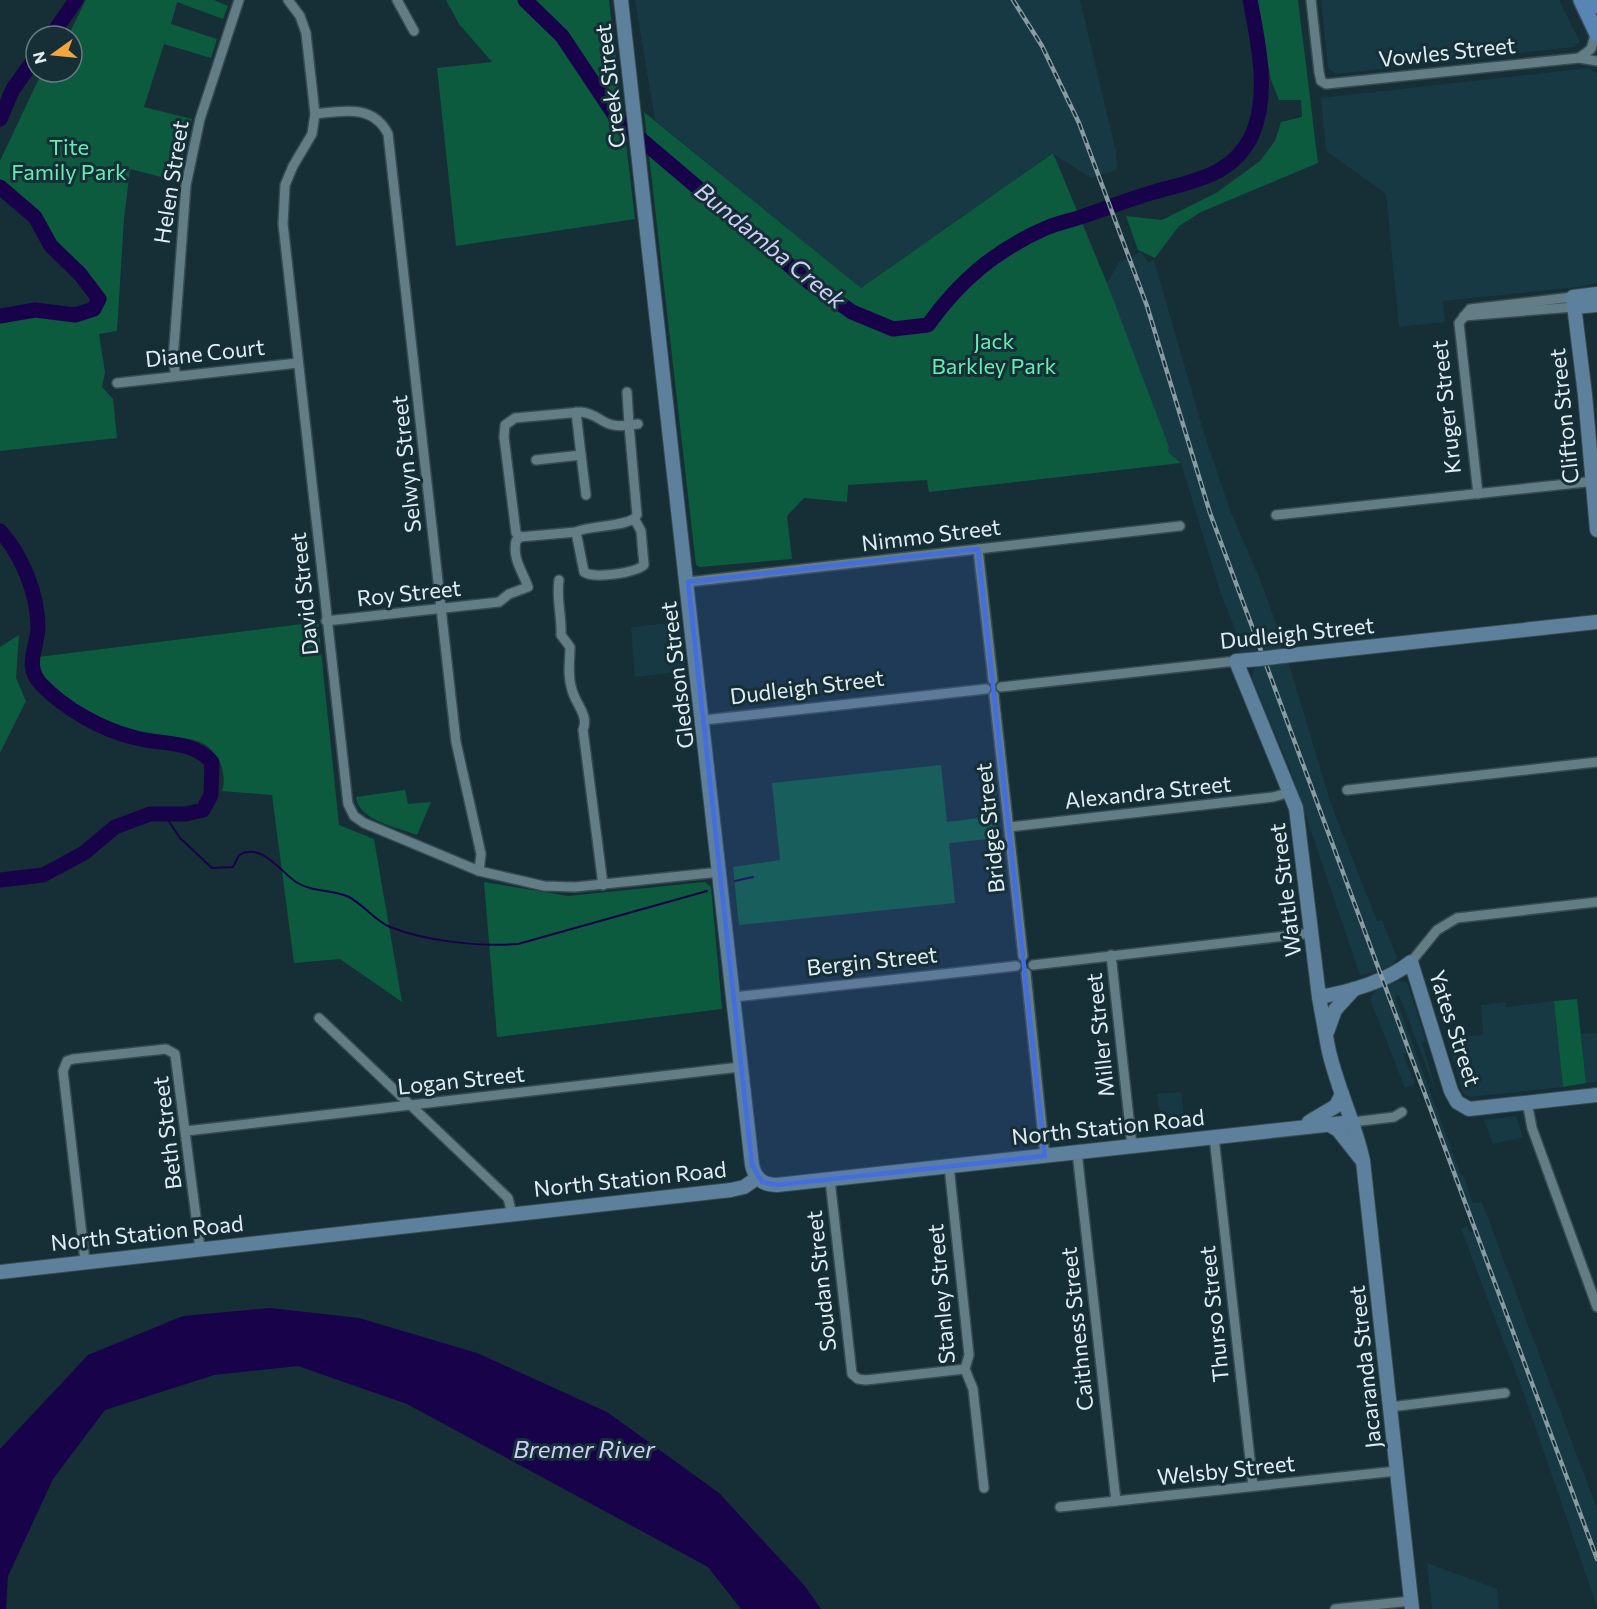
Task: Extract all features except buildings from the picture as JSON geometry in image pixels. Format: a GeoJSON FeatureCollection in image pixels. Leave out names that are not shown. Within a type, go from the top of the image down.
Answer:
{"type":"FeatureCollection","features":[{"type":"Feature","properties":{"kind":"main road"},"geometry":{"type":"LineString","coordinates":[[1581,0],[1596,33]]}},
{"type":"Feature","properties":{"kind":"main road"},"geometry":{"type":"LineString","coordinates":[[1594,0],[1597,6]]}},
{"type":"Feature","properties":{"kind":"street","name":"Helen Street"},"geometry":{"type":"LineString","coordinates":[[176,376],[174,349],[186,185],[200,119],[239,0]]}},
{"type":"Feature","properties":{"kind":"street","name":"David Street"},"geometry":{"type":"LineString","coordinates":[[288,0],[300,16],[306,33],[315,114],[312,134],[292,166],[282,202],[326,621],[347,796],[354,816],[479,871],[552,887],[603,885],[720,872]]}},
{"type":"Feature","properties":{"kind":"street"},"geometry":{"type":"LineString","coordinates":[[397,0],[414,31]]}},
{"type":"Feature","properties":{"kind":"street","name":"Creek Street"},"geometry":{"type":"LineString","coordinates":[[621,0],[641,167]]}},
{"type":"Feature","properties":{"kind":"street","name":"Vowles Street"},"geometry":{"type":"LineString","coordinates":[[1311,0],[1321,81],[1329,84],[1579,58],[1597,61]]}},
{"type":"Feature","properties":{"kind":"street"},"geometry":{"type":"LineString","coordinates":[[1579,58],[1591,49],[1596,33]]}},
{"type":"Feature","properties":{"kind":"street","name":"Selwyn Street"},"geometry":{"type":"LineString","coordinates":[[315,114],[358,110],[375,117],[388,134],[456,742],[481,854],[479,871]]}},
{"type":"Feature","properties":{"kind":"street","name":"Gledson Street"},"geometry":{"type":"LineString","coordinates":[[641,167],[704,720],[740,1067],[752,1165],[757,1178]]}},
{"type":"Feature","properties":{"kind":"street","name":"Kruger Street"},"geometry":{"type":"LineString","coordinates":[[1478,494],[1459,323],[1464,316],[1573,302],[1597,294]]}},
{"type":"Feature","properties":{"kind":"street","name":"Kruger Street"},"geometry":{"type":"LineString","coordinates":[[1573,302],[1597,305]]}},
{"type":"Feature","properties":{"kind":"street","name":"Clifton Street"},"geometry":{"type":"LineString","coordinates":[[1573,302],[1591,394],[1597,530]]}},
{"type":"Feature","properties":{"kind":"street","name":"Diane Court"},"geometry":{"type":"LineString","coordinates":[[117,383],[298,363]]}},
{"type":"Feature","properties":{"kind":"street"},"geometry":{"type":"LineString","coordinates":[[576,532],[582,568],[587,575],[634,571],[644,565],[641,531],[635,520],[638,509],[633,424],[627,392]]}},
{"type":"Feature","properties":{"kind":"street"},"geometry":{"type":"LineString","coordinates":[[633,424],[613,426],[589,413],[576,412],[515,418],[505,425],[504,437],[514,526],[520,537],[576,532],[583,528],[635,520]]}},
{"type":"Feature","properties":{"kind":"street"},"geometry":{"type":"LineString","coordinates":[[576,412],[586,495]]}},
{"type":"Feature","properties":{"kind":"street"},"geometry":{"type":"LineString","coordinates":[[536,460],[581,454]]}},
{"type":"Feature","properties":{"kind":"street"},"geometry":{"type":"LineString","coordinates":[[1276,515],[1594,481]]}},
{"type":"Feature","properties":{"kind":"street","name":"Nimmo Street"},"geometry":{"type":"LineString","coordinates":[[688,582],[1180,526]]}},
{"type":"Feature","properties":{"kind":"street","name":"Roy Street"},"geometry":{"type":"LineString","coordinates":[[326,621],[495,602],[528,587],[520,571],[515,552],[516,541],[520,537]]}},
{"type":"Feature","properties":{"kind":"street"},"geometry":{"type":"LineString","coordinates":[[978,549],[993,680]]}},
{"type":"Feature","properties":{"kind":"street"},"geometry":{"type":"LineString","coordinates":[[559,580],[557,595],[563,621],[561,634],[570,647],[568,664],[571,689],[586,719],[583,730],[603,885]]}},
{"type":"Feature","properties":{"kind":"street","name":"Dudleigh Street"},"geometry":{"type":"LineString","coordinates":[[1001,687],[1597,622]]}},
{"type":"Feature","properties":{"kind":"street","name":"Wattle Street"},"geometry":{"type":"LineString","coordinates":[[1236,661],[1296,808],[1326,1037],[1342,1094],[1353,1122]]}},
{"type":"Feature","properties":{"kind":"street"},"geometry":{"type":"LineString","coordinates":[[993,680],[1001,687],[999,692],[990,692],[988,682],[993,680]]}},
{"type":"Feature","properties":{"kind":"street","name":"Dudleigh Street"},"geometry":{"type":"LineString","coordinates":[[704,720],[990,692]]}},
{"type":"Feature","properties":{"kind":"street","name":"Bridge Street"},"geometry":{"type":"LineString","coordinates":[[990,692],[1009,827],[1023,956]]}},
{"type":"Feature","properties":{"kind":"street"},"geometry":{"type":"LineString","coordinates":[[1347,790],[1597,762]]}},
{"type":"Feature","properties":{"kind":"street","name":"Alexandra Street"},"geometry":{"type":"LineString","coordinates":[[1009,827],[1273,797],[1291,792]]}},
{"type":"Feature","properties":{"kind":"street"},"geometry":{"type":"LineString","coordinates":[[1319,997],[1395,972],[1411,962],[1437,930],[1457,918],[1597,902]]}},
{"type":"Feature","properties":{"kind":"street"},"geometry":{"type":"LineString","coordinates":[[1046,1156],[1026,973],[1033,965],[1312,933]]}},
{"type":"Feature","properties":{"kind":"street","name":"Miller Street"},"geometry":{"type":"LineString","coordinates":[[1111,955],[1132,1146]]}},
{"type":"Feature","properties":{"kind":"street"},"geometry":{"type":"LineString","coordinates":[[1026,973],[1019,972],[1016,966],[1018,960],[1023,956],[1030,958],[1033,965]]}},
{"type":"Feature","properties":{"kind":"street","name":"Yates Street"},"geometry":{"type":"LineString","coordinates":[[1411,962],[1451,1091],[1462,1107],[1469,1109],[1527,1102]]}},
{"type":"Feature","properties":{"kind":"street","name":"Bergin Street"},"geometry":{"type":"LineString","coordinates":[[734,997],[1016,966]]}},
{"type":"Feature","properties":{"kind":"street"},"geometry":{"type":"LineString","coordinates":[[1326,1037],[1335,1010],[1355,987]]}},
{"type":"Feature","properties":{"kind":"street"},"geometry":{"type":"LineString","coordinates":[[319,1018],[508,1198],[512,1214]]}},
{"type":"Feature","properties":{"kind":"street","name":"Beth Street"},"geometry":{"type":"LineString","coordinates":[[85,1261],[63,1074],[65,1064],[73,1059],[162,1049],[172,1051],[178,1062],[200,1248]]}},
{"type":"Feature","properties":{"kind":"street","name":"Logan Street"},"geometry":{"type":"LineString","coordinates":[[186,1131],[740,1067]]}},
{"type":"Feature","properties":{"kind":"street"},"geometry":{"type":"LineString","coordinates":[[1299,1127],[1323,1116],[1336,1106],[1342,1094]]}},
{"type":"Feature","properties":{"kind":"street"},"geometry":{"type":"LineString","coordinates":[[1597,1095],[1527,1102],[1532,1128],[1597,1307]]}},
{"type":"Feature","properties":{"kind":"street","name":"North Station Road"},"geometry":{"type":"LineString","coordinates":[[0,1272],[731,1190],[744,1187],[757,1178],[770,1185],[830,1179],[1353,1122],[1394,1117],[1402,1112]]}},
{"type":"Feature","properties":{"kind":"street","name":"Jacaranda Street"},"geometry":{"type":"LineString","coordinates":[[1353,1122],[1363,1161],[1412,1605]]}},
{"type":"Feature","properties":{"kind":"street"},"geometry":{"type":"LineString","coordinates":[[1328,1124],[1338,1130],[1363,1161]]}},
{"type":"Feature","properties":{"kind":"street","name":"Thurso Street"},"geometry":{"type":"LineString","coordinates":[[1214,1137],[1253,1486]]}},
{"type":"Feature","properties":{"kind":"street","name":"Caithness Street"},"geometry":{"type":"LineString","coordinates":[[1077,1152],[1116,1501]]}},
{"type":"Feature","properties":{"kind":"street","name":"Stanley Street"},"geometry":{"type":"LineString","coordinates":[[949,1166],[969,1355],[965,1369],[973,1389],[984,1488]]}},
{"type":"Feature","properties":{"kind":"street","name":"Soudan Street"},"geometry":{"type":"LineString","coordinates":[[830,1179],[849,1364],[855,1377],[866,1380],[965,1369]]}},
{"type":"Feature","properties":{"kind":"street"},"geometry":{"type":"LineString","coordinates":[[1390,1407],[1505,1393]]}},
{"type":"Feature","properties":{"kind":"street","name":"Welsby Street"},"geometry":{"type":"LineString","coordinates":[[1060,1507],[1397,1471]]}},
{"type":"Feature","properties":{"kind":"street"},"geometry":{"type":"LineString","coordinates":[[1335,1609],[1412,1605]]}},
{"type":"Feature","properties":{"kind":"highlighted area"},"geometry":{"type":"Polygon","coordinates":[[[978,549],[1045,1156],[777,1185],[762,1182],[752,1165],[688,582],[978,549]]]}},
{"type":"Feature","properties":{"kind":"shaded area"},"geometry":{"type":"Polygon","coordinates":[[[635,0],[1080,0],[1116,152],[1117,170],[1091,178],[1052,153],[861,288],[655,120],[635,0]]]}},
{"type":"Feature","properties":{"kind":"shaded area"},"geometry":{"type":"Polygon","coordinates":[[[1321,0],[1559,0],[1580,42],[1573,47],[1336,74],[1328,68],[1321,0]]]}},
{"type":"Feature","properties":{"kind":"shaded area"},"geometry":{"type":"Polygon","coordinates":[[[1589,68],[1597,73],[1597,283],[1443,301],[1445,322],[1399,327],[1386,194],[1326,151],[1321,98],[1589,68]]]}},
{"type":"Feature","properties":{"kind":"shaded area"},"geometry":{"type":"Polygon","coordinates":[[[1141,252],[1148,262],[1154,260],[1203,430],[1230,510],[1261,582],[1283,643],[1280,650],[1239,652],[1235,629],[1220,591],[1181,463],[1168,452],[1107,283],[1119,262],[1141,252]]]}},
{"type":"Feature","properties":{"kind":"shaded area"},"geometry":{"type":"Polygon","coordinates":[[[679,622],[685,671],[635,677],[631,627],[679,622]]]}},
{"type":"Feature","properties":{"kind":"shaded area"},"geometry":{"type":"Polygon","coordinates":[[[1283,661],[1289,664],[1330,801],[1377,921],[1382,920],[1397,958],[1391,966],[1371,973],[1360,975],[1291,772],[1252,678],[1254,669],[1262,663],[1283,661]]]}},
{"type":"Feature","properties":{"kind":"shaded area"},"geometry":{"type":"Polygon","coordinates":[[[1398,981],[1407,982],[1426,1041],[1422,1043],[1438,1098],[1399,995],[1395,996],[1461,1175],[1463,1175],[1473,1203],[1482,1202],[1597,1509],[1597,1607],[1525,1397],[1461,1229],[1467,1226],[1470,1232],[1473,1231],[1408,1053],[1403,1054],[1415,1084],[1405,1088],[1370,999],[1376,989],[1398,981]]]}},
{"type":"Feature","properties":{"kind":"shaded area"},"geometry":{"type":"Polygon","coordinates":[[[1554,1001],[1563,1087],[1470,1097],[1463,1093],[1447,1038],[1483,1035],[1481,1005],[1505,1002],[1506,1007],[1554,1001]]]}},
{"type":"Feature","properties":{"kind":"shaded area"},"geometry":{"type":"Polygon","coordinates":[[[1597,1033],[1597,1082],[1586,1083],[1581,1034],[1597,1033]]]}},
{"type":"Feature","properties":{"kind":"shaded area"},"geometry":{"type":"Polygon","coordinates":[[[1181,1092],[1185,1128],[1161,1130],[1157,1094],[1181,1092]]]}},
{"type":"Feature","properties":{"kind":"shaded area"},"geometry":{"type":"Polygon","coordinates":[[[1516,1116],[1523,1137],[1493,1144],[1484,1120],[1516,1116]]]}},
{"type":"Feature","properties":{"kind":"shaded area"},"geometry":{"type":"Polygon","coordinates":[[[1427,1563],[1497,1589],[1499,1609],[1432,1609],[1427,1563]]]}},
{"type":"Feature","properties":{"kind":"green space","name":"Tite Family Park"},"geometry":{"type":"Polygon","coordinates":[[[86,0],[214,0],[228,6],[223,19],[177,2],[171,24],[217,39],[211,58],[164,44],[144,107],[192,119],[177,181],[130,169],[124,219],[117,331],[99,334],[105,372],[102,387],[113,399],[117,438],[0,451],[0,316],[35,310],[75,315],[94,309],[99,299],[80,274],[51,246],[35,217],[0,187],[0,161],[36,84],[84,84],[84,24],[74,24],[86,0]]]}},
{"type":"Feature","properties":{"kind":"green space"},"geometry":{"type":"Polygon","coordinates":[[[446,0],[609,0],[635,219],[456,246],[437,68],[492,62],[459,24],[446,0]]]}},
{"type":"Feature","properties":{"kind":"green space"},"geometry":{"type":"Polygon","coordinates":[[[1257,0],[1298,0],[1318,163],[1201,212],[1179,226],[1155,258],[1138,250],[1126,216],[1162,220],[1216,193],[1260,161],[1275,141],[1281,122],[1302,117],[1301,100],[1279,100],[1271,80],[1257,0]]]}},
{"type":"Feature","properties":{"kind":"green space","name":"Jack Barkley Park"},"geometry":{"type":"Polygon","coordinates":[[[644,112],[861,288],[1053,153],[1107,283],[1169,447],[1168,452],[1181,463],[929,492],[927,480],[848,485],[847,502],[804,498],[787,516],[792,559],[700,567],[696,565],[644,112]]]}},
{"type":"Feature","properties":{"kind":"green space"},"geometry":{"type":"Polygon","coordinates":[[[318,622],[339,825],[374,839],[402,1002],[340,959],[294,963],[272,795],[222,791],[224,777],[220,763],[212,750],[200,742],[136,732],[87,712],[53,688],[43,674],[38,657],[318,622]]]}},
{"type":"Feature","properties":{"kind":"green space"},"geometry":{"type":"Polygon","coordinates":[[[19,635],[16,678],[26,701],[0,753],[0,647],[19,635]]]}},
{"type":"Feature","properties":{"kind":"green space"},"geometry":{"type":"Polygon","coordinates":[[[941,765],[947,822],[996,816],[998,838],[949,843],[955,903],[739,925],[733,867],[780,860],[772,783],[941,765]]]}},
{"type":"Feature","properties":{"kind":"green space"},"geometry":{"type":"Polygon","coordinates":[[[405,790],[408,804],[431,802],[417,835],[371,817],[364,812],[356,797],[405,790]]]}},
{"type":"Feature","properties":{"kind":"green space"},"geometry":{"type":"Polygon","coordinates":[[[484,882],[568,896],[705,882],[711,887],[722,1009],[497,1037],[484,882]]]}},
{"type":"Feature","properties":{"kind":"green space"},"geometry":{"type":"Polygon","coordinates":[[[1577,999],[1586,1083],[1563,1087],[1554,1001],[1577,999]]]}},
{"type":"Feature","properties":{"kind":"water","name":"Bremer River"},"geometry":{"type":"Polygon","coordinates":[[[270,1308],[359,1318],[477,1353],[607,1412],[719,1493],[804,1585],[821,1609],[741,1609],[708,1567],[407,1404],[298,1366],[214,1375],[105,1410],[53,1479],[8,1576],[6,1609],[0,1609],[0,1449],[88,1355],[183,1316],[270,1308]]]}},
{"type":"Feature","properties":{"kind":"waterway","name":"Bundamba Creek"},"geometry":{"type":"LineString","coordinates":[[59,24],[76,0]]}},
{"type":"Feature","properties":{"kind":"waterway","name":"Bundamba Creek"},"geometry":{"type":"LineString","coordinates":[[525,0],[562,36],[618,120],[809,282],[852,312],[893,329],[928,325],[952,294],[980,268],[1011,246],[1046,228],[1197,180],[1223,168],[1234,160],[1252,135],[1260,103],[1261,68],[1250,0]]}},
{"type":"Feature","properties":{"kind":"waterway","name":"Bundamba Creek"},"geometry":{"type":"LineString","coordinates":[[0,119],[13,89],[24,74]]}},
{"type":"Feature","properties":{"kind":"waterway","name":"Bundamba Creek"},"geometry":{"type":"LineString","coordinates":[[0,187],[35,217],[51,246],[80,274],[99,299],[94,309],[75,315],[35,310],[0,316]]}},
{"type":"Feature","properties":{"kind":"waterway","name":"Bundamba Creek"},"geometry":{"type":"LineString","coordinates":[[0,531],[22,563],[32,589],[38,628],[32,664],[36,678],[41,684],[61,702],[110,730],[136,738],[187,747],[196,750],[212,762],[211,795],[203,810],[186,814],[150,814],[115,827],[84,853],[43,875],[0,880]]}},
{"type":"Feature","properties":{"kind":"waterway"},"geometry":{"type":"LineString","coordinates":[[164,814],[180,838],[212,868],[233,867],[239,855],[255,852],[270,860],[296,882],[349,897],[390,927],[419,936],[453,942],[487,945],[518,944],[707,891]]}},
{"type":"Feature","properties":{"kind":"waterway"},"geometry":{"type":"LineString","coordinates":[[735,881],[753,877]]}},
{"type":"Feature","properties":{"kind":"railway"},"geometry":{"type":"LineString","coordinates":[[1013,0],[1042,46],[1079,123],[1147,306],[1210,513],[1597,1559]]}}]}
